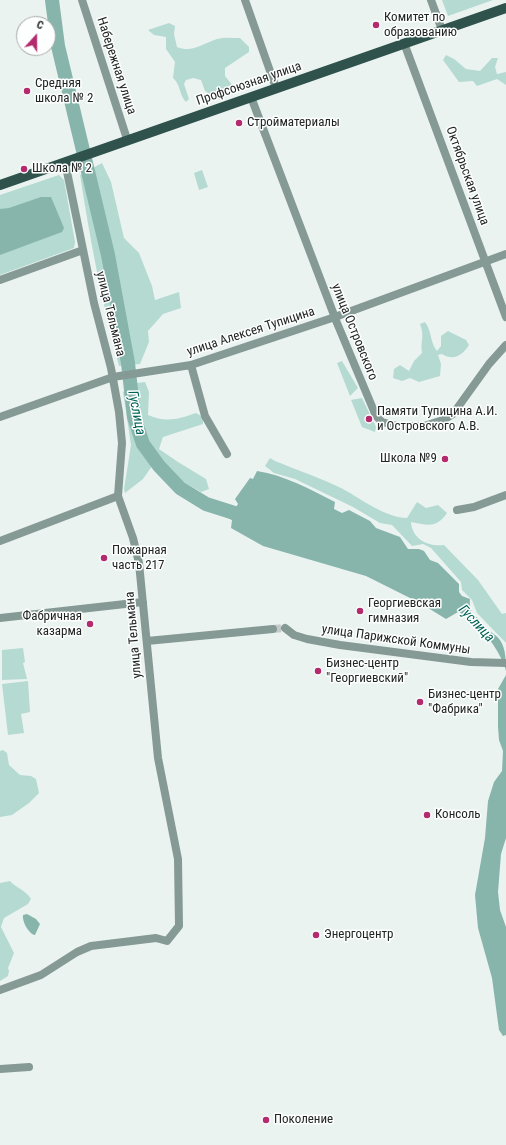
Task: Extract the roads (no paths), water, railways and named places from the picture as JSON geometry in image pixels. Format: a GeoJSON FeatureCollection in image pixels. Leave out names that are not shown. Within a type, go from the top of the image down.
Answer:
{"type":"FeatureCollection","features":[{"type":"Feature","properties":{"kind":"main road","name":"Профсоюзная улица"},"geometry":{"type":"LineString","coordinates":[[0,185],[76,159],[127,139],[506,8]]}},
{"type":"Feature","properties":{"kind":"street","name":"Набережная улица"},"geometry":{"type":"LineString","coordinates":[[82,0],[127,139]]}},
{"type":"Feature","properties":{"kind":"street"},"geometry":{"type":"LineString","coordinates":[[245,0],[276,88]]}},
{"type":"Feature","properties":{"kind":"street"},"geometry":{"type":"LineString","coordinates":[[431,0],[442,30]]}},
{"type":"Feature","properties":{"kind":"street","name":"Октябрьская улица"},"geometry":{"type":"LineString","coordinates":[[404,43],[506,317]]}},
{"type":"Feature","properties":{"kind":"street","name":"улица Островского"},"geometry":{"type":"LineString","coordinates":[[251,97],[371,407],[382,422],[393,426],[424,426],[444,420],[453,414],[489,364],[506,345]]}},
{"type":"Feature","properties":{"kind":"street","name":"улица Тельмана"},"geometry":{"type":"LineString","coordinates":[[0,990],[41,975],[77,952],[91,946],[156,938],[167,941],[179,926],[178,859],[158,758],[148,641],[139,563],[133,538],[118,496],[122,443],[113,377],[94,303],[65,162]]}},
{"type":"Feature","properties":{"kind":"street"},"geometry":{"type":"LineString","coordinates":[[0,280],[83,250]]}},
{"type":"Feature","properties":{"kind":"street","name":"улица Алексея Тупицина"},"geometry":{"type":"LineString","coordinates":[[0,417],[113,377],[191,365],[335,317],[506,254]]}},
{"type":"Feature","properties":{"kind":"street"},"geometry":{"type":"LineString","coordinates":[[191,365],[205,416],[227,454]]}},
{"type":"Feature","properties":{"kind":"street"},"geometry":{"type":"LineString","coordinates":[[457,510],[474,507],[506,495]]}},
{"type":"Feature","properties":{"kind":"street"},"geometry":{"type":"LineString","coordinates":[[0,541],[118,496]]}},
{"type":"Feature","properties":{"kind":"street"},"geometry":{"type":"LineString","coordinates":[[0,618],[143,602]]}},
{"type":"Feature","properties":{"kind":"street","name":"улица Парижской Коммуны"},"geometry":{"type":"LineString","coordinates":[[285,628],[294,635],[307,639],[492,664],[506,663]]}},
{"type":"Feature","properties":{"kind":"street"},"geometry":{"type":"LineString","coordinates":[[148,641],[273,629]]}},
{"type":"Feature","properties":{"kind":"street"},"geometry":{"type":"LineString","coordinates":[[0,1070],[28,1067]]}},
{"type":"Feature","properties":{"kind":"water"},"geometry":{"type":"Polygon","coordinates":[[[41,197],[51,197],[64,228],[62,232],[0,255],[0,209],[9,208],[41,197]]]}},
{"type":"Feature","properties":{"kind":"water"},"geometry":{"type":"Polygon","coordinates":[[[257,471],[287,479],[307,488],[335,502],[334,509],[342,513],[349,510],[370,521],[376,528],[400,537],[408,549],[419,549],[424,551],[430,560],[438,563],[459,584],[459,592],[462,596],[470,599],[470,608],[472,613],[484,626],[499,638],[505,652],[506,671],[494,645],[480,628],[465,615],[458,612],[446,619],[420,603],[366,576],[263,546],[231,528],[232,520],[226,517],[231,506],[236,507],[238,504],[235,499],[250,478],[253,479],[257,471]]]}},
{"type":"Feature","properties":{"kind":"water"},"geometry":{"type":"Polygon","coordinates":[[[506,675],[506,838],[501,854],[498,892],[500,910],[506,927],[506,1035],[503,1036],[499,1030],[492,978],[478,928],[475,895],[485,838],[488,801],[494,782],[502,771],[503,751],[499,740],[498,689],[506,675]]]}},
{"type":"Feature","properties":{"kind":"water"},"geometry":{"type":"Polygon","coordinates":[[[27,914],[36,919],[40,924],[35,935],[28,930],[25,924],[23,915],[27,914]]]}},
{"type":"Feature","properties":{"kind":"waterway","name":"Гуслица"},"geometry":{"type":"LineString","coordinates":[[52,0],[58,46],[108,255],[128,363],[134,417],[143,444],[159,466],[180,488],[206,504],[247,517]]}},
{"type":"Feature","properties":{"kind":"tunnel"},"geometry":{"type":"LineString","coordinates":[[273,629],[285,628]]}},
{"type":"Feature","properties":{"kind":"place","name":"Комитет по образованию"},"geometry":{"type":"Point","coordinates":[376,25]}},
{"type":"Feature","properties":{"kind":"place","name":"Средняя школа № 2"},"geometry":{"type":"Point","coordinates":[27,91]}},
{"type":"Feature","properties":{"kind":"place","name":"Стройматериалы"},"geometry":{"type":"Point","coordinates":[239,123]}},
{"type":"Feature","properties":{"kind":"place","name":"Школа № 2"},"geometry":{"type":"Point","coordinates":[24,169]}},
{"type":"Feature","properties":{"kind":"place","name":"Памяти Тупицина А.И. и Островского А.В."},"geometry":{"type":"Point","coordinates":[369,419]}},
{"type":"Feature","properties":{"kind":"place","name":"Школа №9"},"geometry":{"type":"Point","coordinates":[445,459]}},
{"type":"Feature","properties":{"kind":"place","name":"Пожарная часть 217"},"geometry":{"type":"Point","coordinates":[104,558]}},
{"type":"Feature","properties":{"kind":"place","name":"Георгиевская гимназия"},"geometry":{"type":"Point","coordinates":[360,611]}},
{"type":"Feature","properties":{"kind":"place","name":"Фабричная казарма"},"geometry":{"type":"Point","coordinates":[90,624]}},
{"type":"Feature","properties":{"kind":"place","name":"Бизнес-центр \"Георгиевский\""},"geometry":{"type":"Point","coordinates":[318,671]}},
{"type":"Feature","properties":{"kind":"place","name":"Бизнес-центр \"Фабрика\""},"geometry":{"type":"Point","coordinates":[420,702]}},
{"type":"Feature","properties":{"kind":"place","name":"Консоль"},"geometry":{"type":"Point","coordinates":[427,815]}},
{"type":"Feature","properties":{"kind":"place","name":"Энергоцентр"},"geometry":{"type":"Point","coordinates":[316,935]}},
{"type":"Feature","properties":{"kind":"place","name":"Поколение"},"geometry":{"type":"Point","coordinates":[266,1120]}}]}
